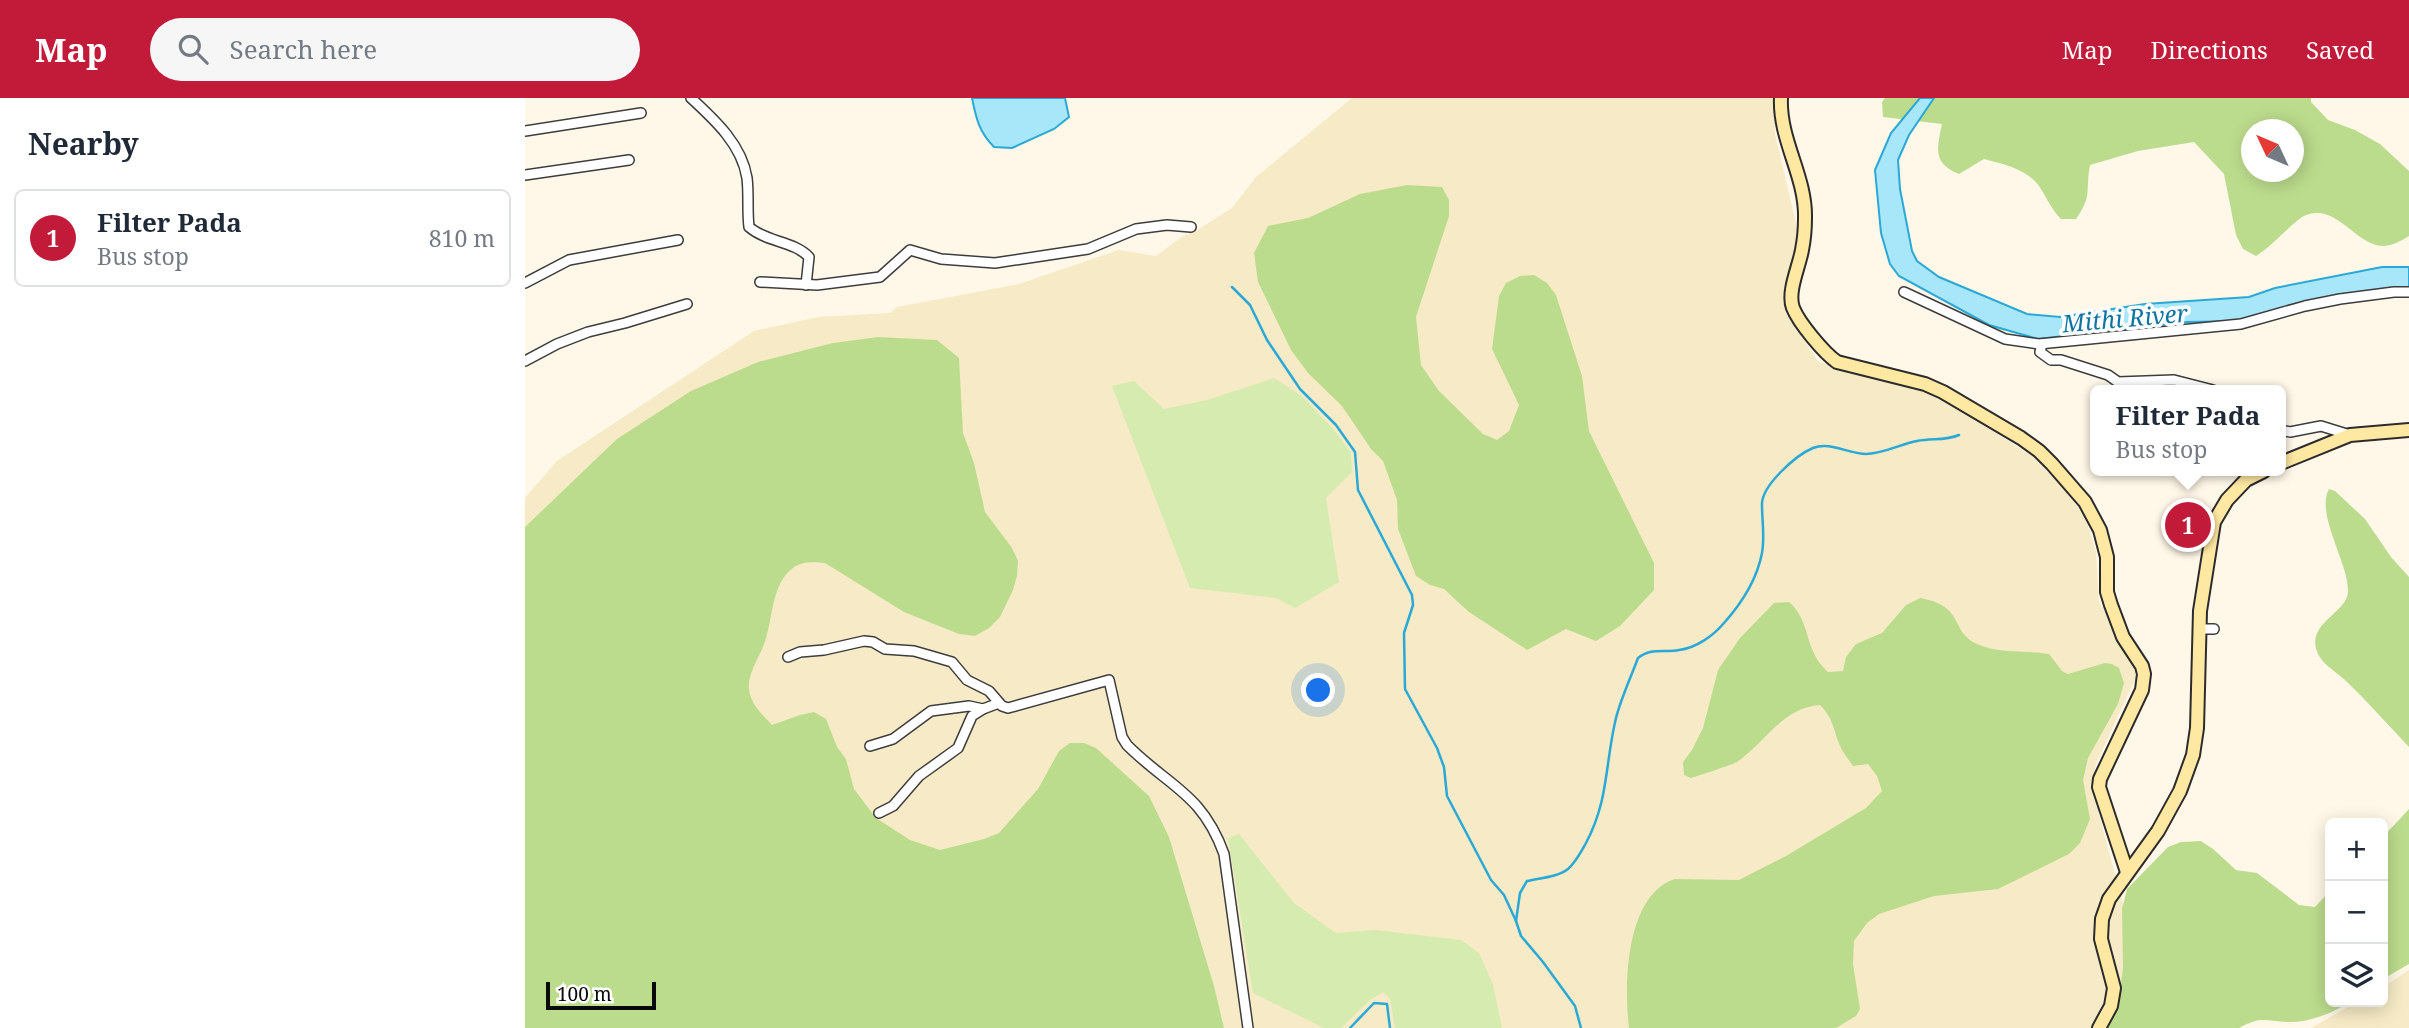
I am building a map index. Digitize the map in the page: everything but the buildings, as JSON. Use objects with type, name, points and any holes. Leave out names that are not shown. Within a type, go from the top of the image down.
[{"type":"street","points":[[691,98],[727,135],[739,153],[747,176],[749,227],[756,233],[803,251],[809,257],[806,285]]},
{"type":"street","points":[[1781,98],[1782,123],[1802,184],[1805,216],[1802,250],[1791,298],[1799,319],[1837,362],[1925,384],[1957,399],[2021,438],[2052,464],[2093,514],[2107,557],[2108,592],[2115,620],[2144,674],[2141,690],[2100,779],[2099,787],[2127,872]]},
{"type":"street","points":[[525,131],[641,113]]},
{"type":"street","points":[[525,175],[629,160]]},
{"type":"street","points":[[759,282],[817,285],[880,277],[910,250],[941,259],[995,263],[1088,249],[1136,229],[1167,225],[1191,227]]},
{"type":"street","points":[[525,283],[569,260],[678,240]]},
{"type":"street","points":[[1904,292],[2005,339],[2042,344],[2241,324],[2340,299],[2409,292]]},
{"type":"street","points":[[525,361],[588,332],[687,304]]},
{"type":"street","points":[[2042,344],[2040,352],[2051,360],[2061,360],[2108,375],[2118,382],[2174,380],[2194,385]]},
{"type":"street","points":[[2286,431],[2321,426],[2350,435]]},
{"type":"street","points":[[2286,461],[2350,435],[2409,430]]},
{"type":"street","points":[[2099,1028],[2111,1006],[2114,988],[2101,939],[2102,919],[2109,899],[2158,831],[2180,791],[2193,755],[2197,728],[2199,629],[2214,522],[2227,500],[2246,480],[2254,476]]},
{"type":"street","points":[[2199,629],[2214,629]]},
{"type":"street","points":[[788,657],[800,652],[864,641],[873,642],[885,649],[914,651],[952,662],[967,680],[989,691],[999,703],[1008,708],[1109,680],[1122,737],[1128,746],[1187,794],[1217,835],[1224,854],[1248,1028]]},
{"type":"street","points":[[879,813],[893,806],[919,776],[958,748],[972,716],[999,703]]},
{"type":"street","points":[[870,746],[893,739],[931,711],[969,706],[983,709]]},
{"type":"shaded area","points":[[1352,98],[1774,98],[1775,134],[1798,232],[1785,312],[1818,361],[1836,369],[1923,391],[1976,420],[2033,457],[2064,489],[2086,519],[2096,552],[2099,602],[2135,664],[2135,679],[2096,764],[2091,786],[2125,911],[2145,999],[2243,1028],[525,1028],[525,498],[557,461],[754,331],[818,317],[890,313],[897,307],[1019,284],[1119,250],[1156,256],[1183,236],[1232,208],[1256,177]]},
{"type":"shaded area","points":[[2409,970],[2409,1028],[2311,1028],[2348,1007],[2388,1007],[2388,984]]},
{"type":"green space","points":[[1885,98],[2311,98],[2311,102],[2328,120],[2355,130],[2380,144],[2409,171],[2409,236],[2391,245],[2374,244],[2337,220],[2317,213],[2301,218],[2256,256],[2243,249],[2236,235],[2224,174],[2194,142],[2138,151],[2090,165],[2087,198],[2081,211],[2076,219],[2061,219],[2034,180],[2014,168],[1984,159],[1959,174],[1950,170],[1940,160],[1938,147],[1942,124],[1883,117],[1882,102]]},
{"type":"green space","points":[[1407,185],[1442,187],[1449,200],[1449,216],[1416,317],[1421,365],[1439,391],[1483,434],[1497,440],[1509,431],[1519,405],[1492,349],[1499,296],[1506,283],[1520,276],[1534,275],[1547,283],[1556,295],[1582,376],[1589,431],[1654,563],[1654,590],[1620,626],[1596,641],[1566,629],[1527,650],[1469,612],[1444,589],[1430,585],[1416,576],[1398,529],[1397,500],[1383,461],[1371,449],[1342,406],[1308,373],[1291,350],[1258,282],[1254,253],[1268,226],[1308,218],[1360,194]]},
{"type":"green space","points":[[878,337],[937,340],[959,358],[963,433],[974,463],[985,512],[1012,548],[1018,561],[1013,590],[1000,617],[989,628],[975,636],[959,634],[904,612],[825,563],[800,564],[786,574],[777,591],[766,638],[750,677],[752,700],[772,725],[814,712],[826,719],[837,747],[846,759],[854,789],[876,818],[910,840],[940,850],[999,833],[1038,789],[1059,751],[1070,743],[1084,743],[1096,748],[1149,796],[1169,837],[1224,1028],[525,1028],[525,527],[617,439],[691,391],[758,362],[833,343]]},
{"type":"green space","points":[[1274,378],[1302,396],[1351,453],[1352,472],[1326,498],[1339,582],[1295,608],[1276,598],[1190,588],[1112,386],[1134,381],[1164,409],[1207,400]]},
{"type":"green space","points":[[2329,489],[2335,491],[2365,519],[2391,557],[2409,577],[2409,747],[2343,678],[2325,663],[2315,645],[2320,627],[2341,607],[2348,592],[2347,580],[2326,512]]},
{"type":"green space","points":[[1920,598],[1944,607],[1968,639],[1985,647],[2049,654],[2062,671],[2068,674],[2105,663],[2119,668],[2124,683],[2118,704],[2088,758],[2083,780],[2090,819],[2080,843],[2069,854],[1998,889],[1934,896],[1879,914],[1867,923],[1854,941],[1853,964],[1860,1009],[1856,1016],[1836,1028],[1629,1028],[1627,989],[1631,944],[1646,903],[1658,888],[1675,879],[1739,880],[1786,856],[1866,808],[1882,791],[1877,776],[1868,764],[1853,766],[1841,749],[1828,714],[1820,705],[1795,712],[1737,762],[1691,778],[1684,775],[1683,762],[1703,728],[1718,670],[1740,638],[1774,603],[1789,602],[1796,610],[1815,655],[1828,672],[1843,671],[1846,657],[1856,644],[1882,633],[1906,605]]},
{"type":"green space","points":[[2409,809],[2409,964],[2388,976],[2388,881],[2388,832]]},
{"type":"green space","points":[[1239,834],[1294,903],[1336,933],[1376,930],[1461,940],[1479,953],[1493,985],[1502,1028],[1395,1028],[1390,999],[1383,992],[1370,1000],[1341,1028],[1324,1028],[1253,993],[1228,838]]},
{"type":"green space","points":[[2201,841],[2236,870],[2257,873],[2299,905],[2315,907],[2325,896],[2325,1007],[2340,1007],[2312,1019],[2295,1022],[2258,1021],[2239,1028],[2103,1028],[2118,1006],[2123,968],[2122,909],[2127,889],[2168,847],[2181,842]]},
{"type":"water","points":[[972,98],[1065,98],[1069,117],[1054,129],[1012,148],[994,147],[979,124]]},
{"type":"water","name":"Mithi River","points":[[1920,98],[1934,98],[1909,135],[1898,160],[1900,189],[1912,251],[1917,261],[1939,277],[2027,314],[2060,317],[2145,304],[2249,297],[2275,288],[2382,267],[2409,267],[2409,290],[2392,288],[2299,305],[2241,321],[2187,322],[2038,339],[1989,325],[1899,276],[1890,264],[1881,233],[1875,170],[1891,133]]},
{"type":"waterway","points":[[1232,287],[1250,305],[1267,340],[1300,389],[1336,425],[1355,452],[1358,490],[1412,595],[1413,605],[1404,633],[1405,689],[1437,748],[1444,767],[1447,796],[1516,921]]},
{"type":"waterway","points":[[1581,1028],[1575,1006],[1521,936],[1516,921],[1520,893],[1527,881],[1554,876],[1568,869],[1586,843],[1603,796],[1618,710],[1638,658],[1648,653],[1685,649],[1698,644],[1715,632],[1730,616],[1747,591],[1760,563],[1763,497],[1773,480],[1798,457],[1819,446],[1872,454],[1917,441],[1959,435]]},
{"type":"waterway","points":[[1350,1028],[1374,1003],[1387,1004],[1390,1028]]},
{"type":"place","name":"Filter Pada","points":[[2188,525]]}]
